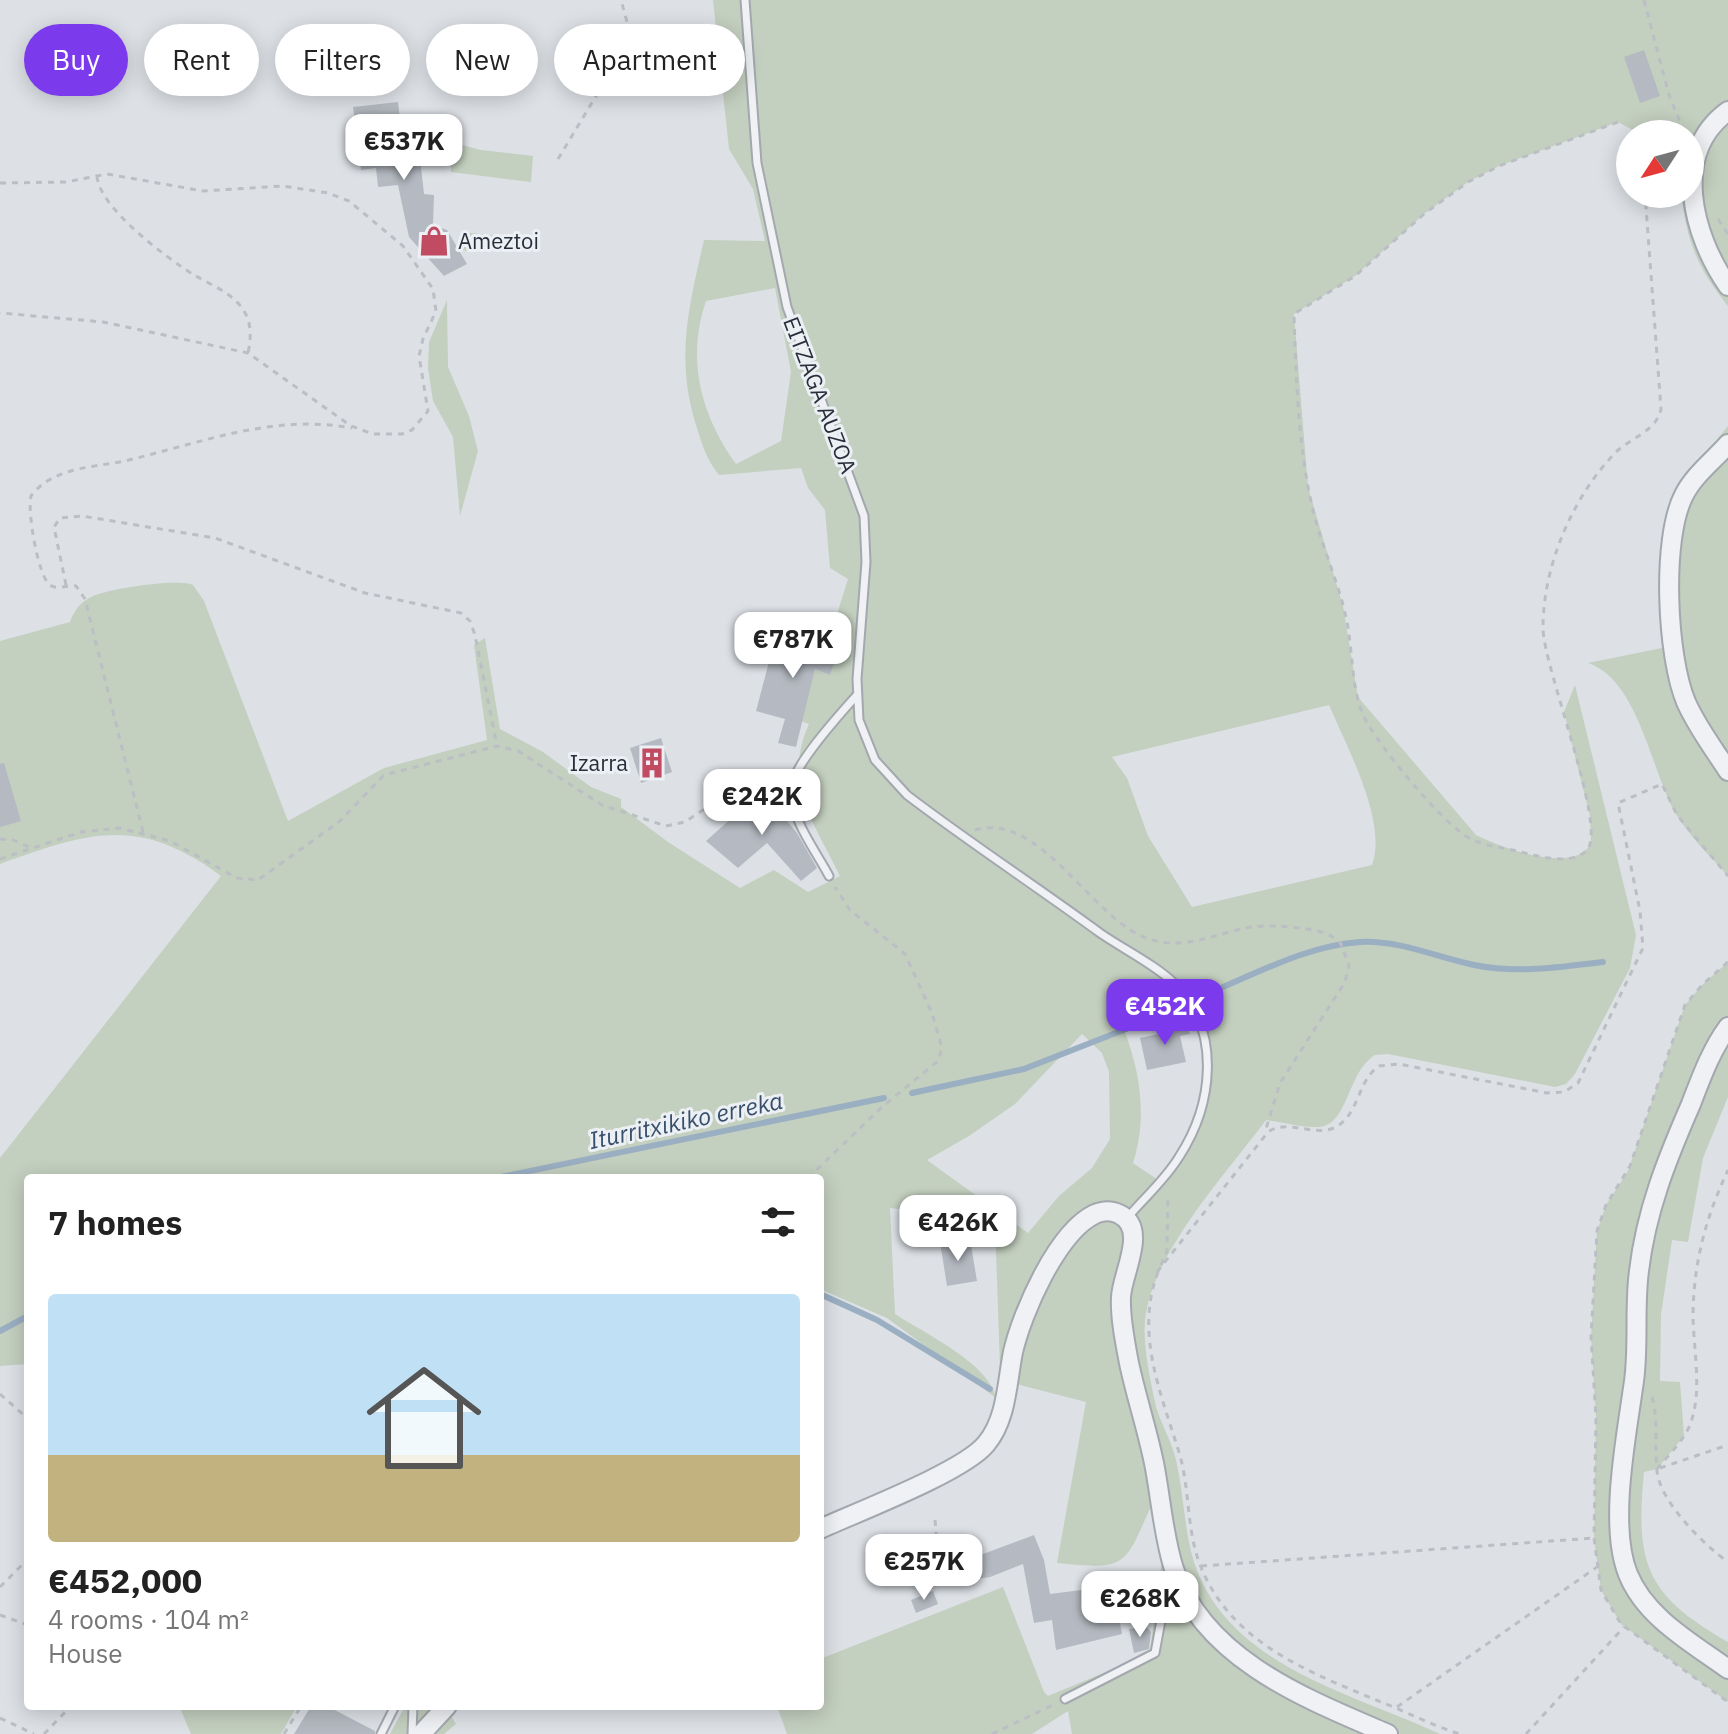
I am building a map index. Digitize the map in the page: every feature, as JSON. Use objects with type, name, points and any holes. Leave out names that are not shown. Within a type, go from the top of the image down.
[{"type":"street","points":[[1728,111],[1704,136],[1692,170],[1700,227],[1709,253],[1728,286]]},
{"type":"street","points":[[1728,444],[1694,479],[1680,503],[1673,539],[1670,586],[1673,643],[1680,686],[1695,719],[1728,771]]},
{"type":"street","points":[[1728,1027],[1709,1061],[1656,1190],[1638,1276],[1635,1367],[1621,1494],[1621,1539],[1626,1568],[1649,1607],[1728,1669]]},
{"type":"street","points":[[824,1527],[954,1467],[983,1448],[1000,1417],[1023,1323],[1054,1260],[1067,1241],[1092,1216],[1109,1211],[1126,1219],[1133,1234],[1121,1293],[1123,1328],[1154,1462],[1173,1566],[1199,1612],[1245,1662],[1295,1693],[1388,1734]]},
{"type":"street","points":[[421,1734],[443,1710]]},
{"type":"lane","name":"EITZAGA AUZOA","points":[[745,0],[757,163],[787,307],[864,516],[866,562],[856,696],[863,734],[884,773],[916,801],[1133,956],[1168,977],[1195,1008],[1207,1046],[1204,1097],[1191,1137],[1166,1175],[1126,1219]]},
{"type":"lane","points":[[829,876],[799,819],[792,787],[796,775],[824,733],[856,696]]},
{"type":"lane","points":[[1065,1699],[1155,1653],[1164,1589],[1173,1566]]},
{"type":"lane","points":[[381,1734],[393,1710]]},
{"type":"lane","points":[[412,1734],[413,1710]]},
{"type":"path","points":[[558,159],[625,48],[627,22],[621,0]]},
{"type":"path","points":[[1644,0],[1669,95],[1679,120]]},
{"type":"path","points":[[1616,123],[1499,166],[1468,182],[1424,214],[1355,276],[1294,314],[1308,487],[1343,606],[1356,688],[1365,718],[1389,754],[1462,833],[1488,845],[1562,859],[1581,854],[1591,843],[1592,830],[1575,753],[1543,640],[1543,609],[1565,530],[1586,488],[1619,449],[1657,423],[1661,409],[1646,208]]},
{"type":"path","points":[[97,176],[102,194],[137,230],[187,270],[225,292],[242,307],[250,327],[248,353]]},
{"type":"path","points":[[0,183],[66,182],[97,176],[127,177],[203,191],[263,185],[328,193],[358,206],[395,238],[423,272],[437,304],[419,356],[428,411],[419,424],[402,434],[373,434],[356,428],[320,424],[245,430],[134,459],[76,469],[53,478],[31,496],[30,514],[46,581],[55,587],[76,586],[85,599],[143,832]]},
{"type":"path","points":[[0,313],[103,322],[248,353],[356,428]]},
{"type":"path","points":[[66,585],[54,527],[60,518],[82,516],[215,538],[365,593],[461,613],[470,621],[475,635],[497,746]]},
{"type":"path","points":[[0,859],[29,847],[106,828],[143,832],[183,847],[237,878],[258,880],[340,821],[384,775],[497,746],[524,754],[602,805],[666,826],[685,822],[752,777],[776,773],[796,775]]},
{"type":"path","points":[[1157,1272],[1264,1136],[1278,1127],[1322,1131],[1336,1127],[1352,1112],[1370,1074],[1383,1064],[1399,1064],[1547,1093],[1564,1092],[1578,1083],[1643,948],[1640,911],[1618,803],[1662,784],[1677,815],[1728,876]]},
{"type":"path","points":[[965,835],[994,827],[1030,842],[1110,914],[1147,939],[1167,943],[1187,942],[1253,927],[1275,926],[1320,931],[1340,942],[1349,965],[1345,982],[1280,1083],[1264,1136]]},
{"type":"path","points":[[0,839],[13,840],[29,847]]},
{"type":"path","points":[[812,1174],[942,1055],[942,1042],[932,1013],[905,954],[850,910],[829,876]]},
{"type":"path","points":[[1657,1469],[1684,1436],[1692,1419],[1696,1384],[1694,1303],[1698,1251],[1728,1170]]},
{"type":"path","points":[[1166,1175],[1167,1251],[1157,1272],[1148,1316],[1151,1357],[1181,1462],[1201,1566],[1225,1607],[1270,1650],[1308,1672],[1460,1734]]},
{"type":"path","points":[[1635,1367],[1644,1380],[1655,1409],[1657,1469],[1667,1494],[1688,1525],[1728,1562]]},
{"type":"path","points":[[0,1394],[24,1415]]},
{"type":"path","points":[[1657,1469],[1728,1445]]},
{"type":"path","points":[[935,1520],[937,1543]]},
{"type":"path","points":[[1201,1566],[1594,1538]]},
{"type":"path","points":[[0,1587],[24,1563]]},
{"type":"path","points":[[1397,1708],[1597,1567]]},
{"type":"path","points":[[974,1579],[992,1574]]},
{"type":"path","points":[[904,1583],[936,1579]]},
{"type":"path","points":[[0,1615],[24,1624]]},
{"type":"path","points":[[1526,1734],[1624,1627]]},
{"type":"path","points":[[992,1734],[1065,1699]]},
{"type":"path","points":[[44,1734],[67,1710]]},
{"type":"path","points":[[284,1734],[299,1710]]},
{"type":"path","points":[[0,1718],[34,1734]]},
{"type":"green space","points":[[713,0],[1728,0],[1728,306],[1708,279],[1695,253],[1684,208],[1704,208],[1704,120],[1616,120],[1616,123],[1499,166],[1468,182],[1424,214],[1355,276],[1294,314],[1308,487],[1343,606],[1358,697],[1476,835],[1519,852],[1554,858],[1582,853],[1591,843],[1590,816],[1564,712],[1575,685],[1636,935],[1630,968],[1575,1074],[1566,1084],[1555,1087],[1388,1054],[1375,1055],[1365,1063],[1342,1109],[1328,1124],[1305,1127],[1266,1120],[1193,1215],[1161,1268],[1151,1294],[1145,1330],[1152,1388],[1158,1414],[1176,1460],[1194,1562],[1211,1598],[1234,1627],[1297,1672],[1440,1734],[1072,1734],[1068,1711],[1032,1734],[787,1734],[778,1710],[824,1710],[824,1657],[1003,1587],[1048,1696],[1142,1657],[1150,1650],[1163,1552],[1151,1506],[1135,1542],[1120,1560],[1097,1566],[1057,1563],[1086,1402],[1020,1385],[1000,1368],[995,1220],[890,1208],[895,1314],[969,1361],[991,1385],[996,1398],[887,1318],[824,1291],[824,1174],[24,1174],[24,1364],[0,1366],[0,1158],[221,876],[164,844],[113,835],[60,844],[0,864],[0,641],[70,622],[80,605],[97,595],[157,584],[193,585],[204,601],[288,821],[384,768],[487,740],[474,645],[485,638],[500,729],[543,752],[591,787],[621,799],[621,807],[668,842],[740,888],[774,870],[808,892],[840,876],[805,802],[799,765],[809,724],[801,721],[815,669],[830,675],[838,647],[828,643],[848,579],[830,568],[825,510],[808,488],[801,468],[719,475],[705,451],[696,425],[686,377],[686,332],[704,240],[765,241],[753,189],[729,149],[723,96],[745,96],[745,24],[716,24]],"holes":[[[775,288],[791,372],[781,441],[736,464],[714,426],[700,386],[697,344],[706,301]],[[1329,705],[1354,762],[1374,827],[1372,865],[1192,907],[1148,836],[1127,778],[1112,757]],[[1188,998],[1207,1046],[1204,1097],[1182,1154],[1161,1182],[1133,1163],[1141,1114],[1135,1065],[1125,1032]],[[1082,1034],[1102,1053],[1109,1072],[1110,1139],[1092,1168],[1059,1196],[1028,1233],[927,1160],[1015,1104]]]},
{"type":"green space","points":[[450,142],[481,150],[533,156],[531,182],[451,172]]},
{"type":"green space","points":[[462,232],[525,239],[525,246],[459,251]]},
{"type":"green space","points":[[447,300],[448,367],[469,416],[478,451],[460,516],[453,437],[433,401],[428,368],[429,342]]},
{"type":"green space","points":[[1728,426],[1728,876],[1676,814],[1642,729],[1620,688],[1605,673],[1588,663],[1662,648],[1660,564],[1671,500],[1684,475]]},
{"type":"green space","points":[[1728,962],[1728,1097],[1703,1158],[1688,1242],[1672,1240],[1661,1315],[1660,1381],[1680,1382],[1684,1436],[1657,1469],[1644,1472],[1642,1531],[1645,1554],[1663,1592],[1679,1609],[1728,1642],[1728,1702],[1621,1624],[1601,1590],[1594,1538],[1596,1417],[1591,1337],[1597,1231],[1606,1205],[1628,1171],[1685,1005]]},
{"type":"green space","points":[[181,1710],[295,1710],[281,1734],[191,1734]]},
{"type":"green space","points":[[403,1710],[447,1710],[456,1724],[444,1734],[390,1734]]},
{"type":"building","points":[[1644,50],[1660,96],[1640,103],[1624,57]]},
{"type":"building","points":[[398,102],[405,160],[420,158],[424,194],[434,195],[433,225],[447,230],[467,264],[444,276],[409,237],[398,185],[378,187],[376,168],[361,170],[353,107]]},
{"type":"building","points":[[778,628],[839,647],[830,675],[815,669],[796,747],[778,743],[785,719],[756,711]]},
{"type":"building","name":"Izarra","points":[[661,738],[672,772],[641,783],[630,748]]},
{"type":"building","points":[[4,763],[21,821],[0,827],[0,764]]},
{"type":"building","points":[[762,791],[797,833],[817,868],[801,881],[767,843],[738,868],[706,841]]},
{"type":"building","points":[[1184,1019],[1190,1034],[1180,1036],[1186,1062],[1147,1070],[1140,1038],[1172,1031],[1168,1023]]},
{"type":"building","points":[[956,1239],[957,1247],[971,1245],[977,1281],[947,1286],[940,1242]]},
{"type":"building","points":[[1034,1535],[1044,1560],[1050,1594],[1113,1586],[1122,1634],[1056,1650],[1052,1620],[1034,1623],[1023,1564],[990,1577],[936,1584],[931,1543],[973,1538],[975,1557]]},
{"type":"building","points":[[933,1591],[938,1604],[916,1613],[911,1600]]},
{"type":"building","points":[[1146,1626],[1151,1632],[1149,1649],[1134,1653],[1129,1629]]},
{"type":"building","points":[[309,1710],[335,1710],[375,1731],[375,1734],[294,1734]]},
{"type":"waterway","name":"Iturritxikiko erreka","points":[[1214,991],[1304,954],[1360,942],[1389,944],[1490,968],[1539,969],[1603,962]]},
{"type":"waterway","name":"Iturritxikiko erreka","points":[[912,1093],[1024,1069],[1126,1029]]},
{"type":"waterway","name":"Iturritxikiko erreka","points":[[515,1174],[884,1098]]},
{"type":"waterway","points":[[824,1296],[877,1320],[990,1389]]},
{"type":"waterway","name":"Iturritxikiko erreka","points":[[0,1331],[24,1318]]},
{"type":"place","name":"Ameztoi","points":[[434,241]]},
{"type":"place","name":"Izarra","points":[[652,763]]}]
